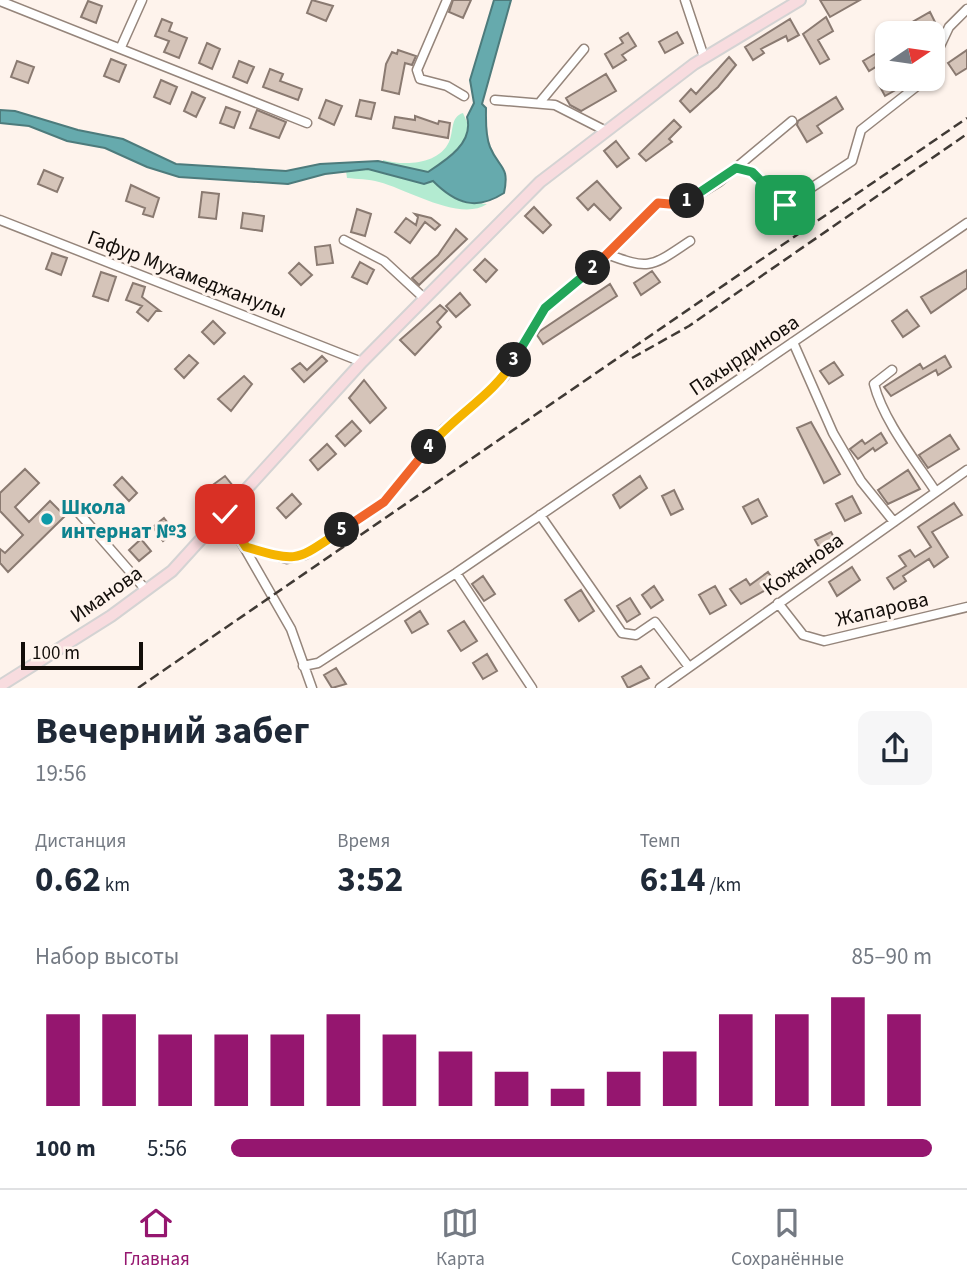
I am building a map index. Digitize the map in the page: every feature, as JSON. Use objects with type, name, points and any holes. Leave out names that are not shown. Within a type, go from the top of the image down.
[{"type":"main road","name":"Иманова","points":[[0,686],[111,616],[172,572],[362,362],[540,182],[704,57],[800,0]]},
{"type":"street","points":[[121,47],[142,0]]},
{"type":"street","points":[[447,0],[416,70],[420,79],[447,86],[464,96]]},
{"type":"street","points":[[685,0],[704,57]]},
{"type":"street","points":[[0,1],[121,47],[307,124]]},
{"type":"street","points":[[945,36],[949,27],[967,9]]},
{"type":"street","points":[[541,101],[584,49]]},
{"type":"street","points":[[736,168],[752,172],[785,205],[852,161],[861,130],[911,91]]},
{"type":"street","points":[[495,100],[506,103],[541,101],[555,104],[606,131]]},
{"type":"street","points":[[246,547],[287,559],[305,555],[384,502],[444,429],[505,376],[545,308],[607,254],[658,203],[681,205],[736,168],[792,121]]},
{"type":"street","name":"Гафур Мухамеджанулы","points":[[0,220],[362,362]]},
{"type":"street","name":"Пахырдинова","points":[[303,666],[318,663],[456,573],[967,223]]},
{"type":"street","points":[[344,240],[384,261],[424,298]]},
{"type":"street","points":[[607,254],[638,266],[649,265],[690,241]]},
{"type":"street","points":[[793,342],[832,433],[861,481],[894,522]]},
{"type":"street","points":[[892,370],[874,384],[876,393],[887,417],[936,492]]},
{"type":"street","name":"Кожанова","points":[[660,688],[967,470]]},
{"type":"street","points":[[71,504],[146,590]]},
{"type":"street","points":[[225,514],[291,629],[312,688]]},
{"type":"street","points":[[540,515],[622,633],[636,635],[654,622],[689,667]]},
{"type":"street","points":[[456,573],[532,688]]},
{"type":"street","name":"Жапарова","points":[[778,603],[803,635],[824,641],[967,607]]},
{"type":"green space","points":[[463,113],[470,129],[467,139],[428,173],[383,164],[383,160],[420,162],[437,155],[449,142],[456,118]]},
{"type":"green space","points":[[368,169],[424,183],[433,181],[462,202],[487,204],[476,209],[449,207],[379,182],[347,178],[346,171]]},
{"type":"water","points":[[494,0],[511,0],[482,104],[486,108],[488,142],[506,177],[504,193],[484,202],[458,200],[433,181],[424,184],[368,169],[325,174],[288,184],[179,177],[147,167],[105,148],[67,141],[29,126],[0,123],[0,110],[15,111],[78,130],[123,139],[176,164],[286,171],[320,164],[378,161],[428,172],[458,149],[467,134],[467,117],[474,103],[470,80]]},
{"type":"building","points":[[312,0],[333,6],[326,21],[307,13]]},
{"type":"building","points":[[453,0],[471,0],[463,18],[449,12]]},
{"type":"building","points":[[820,0],[860,0],[830,17]]},
{"type":"building","points":[[88,1],[102,6],[96,23],[81,17]]},
{"type":"building","points":[[930,12],[934,21],[914,21]]},
{"type":"building","points":[[826,17],[833,31],[818,40],[829,59],[820,64],[803,34]]},
{"type":"building","points":[[162,19],[172,23],[169,31],[187,38],[179,58],[164,52],[169,41],[155,36]]},
{"type":"building","points":[[790,19],[799,35],[788,41],[786,36],[761,49],[764,53],[753,60],[745,47]]},
{"type":"building","points":[[677,32],[683,43],[665,53],[659,42]]},
{"type":"building","points":[[628,33],[636,46],[622,55],[626,60],[613,68],[605,54],[623,43],[620,38]]},
{"type":"building","points":[[207,43],[220,49],[212,69],[199,63]]},
{"type":"building","points":[[398,50],[416,56],[412,65],[405,63],[399,94],[382,90],[386,64],[392,52],[397,54]]},
{"type":"building","points":[[967,50],[967,68],[956,75],[948,63]]},
{"type":"building","points":[[875,54],[875,67],[869,71],[863,61]]},
{"type":"building","points":[[729,57],[736,65],[718,87],[690,112],[680,101],[691,89],[696,94]]},
{"type":"building","points":[[111,59],[126,65],[119,82],[104,76]]},
{"type":"building","points":[[17,61],[34,67],[28,83],[11,77]]},
{"type":"building","points":[[239,61],[254,67],[247,83],[233,77]]},
{"type":"building","points":[[270,69],[283,74],[280,81],[302,89],[298,100],[263,87]]},
{"type":"building","points":[[606,74],[616,91],[581,111],[570,105],[566,98]]},
{"type":"building","points":[[161,80],[177,87],[170,104],[154,97]]},
{"type":"building","points":[[192,92],[205,98],[196,117],[184,111]]},
{"type":"building","points":[[836,97],[843,109],[817,126],[822,133],[807,142],[797,125],[798,121]]},
{"type":"building","points":[[326,100],[342,106],[334,125],[319,118]]},
{"type":"building","points":[[360,100],[375,103],[371,119],[356,116]]},
{"type":"building","points":[[226,107],[240,112],[234,128],[220,123]]},
{"type":"building","points":[[257,110],[286,122],[279,138],[250,128]]},
{"type":"building","points":[[415,116],[438,124],[439,121],[450,123],[448,138],[393,128],[395,117],[415,120]]},
{"type":"building","points":[[674,120],[681,127],[669,139],[672,142],[646,161],[639,154]]},
{"type":"building","points":[[616,141],[629,158],[617,167],[604,151]]},
{"type":"building","points":[[44,170],[63,178],[57,192],[38,184]]},
{"type":"building","points":[[597,181],[621,208],[610,220],[594,204],[588,210],[577,198]]},
{"type":"building","points":[[131,185],[159,198],[153,217],[143,214],[145,208],[126,201]]},
{"type":"building","points":[[202,192],[219,194],[216,219],[199,217]]},
{"type":"building","points":[[534,207],[551,225],[543,233],[525,216]]},
{"type":"building","points":[[357,209],[371,214],[365,236],[351,232]]},
{"type":"building","points":[[243,213],[264,216],[262,231],[241,228]]},
{"type":"building","points":[[415,214],[431,218],[440,225],[435,230],[425,222],[410,243],[395,232],[406,218],[416,225],[418,217]]},
{"type":"building","points":[[456,229],[467,239],[419,285],[412,278],[438,255]]},
{"type":"building","points":[[330,245],[333,263],[317,265],[315,247]]},
{"type":"building","points":[[52,253],[67,258],[61,275],[46,269]]},
{"type":"building","points":[[485,259],[497,270],[486,282],[474,270]]},
{"type":"building","points":[[360,262],[374,270],[367,284],[352,277]]},
{"type":"building","points":[[299,263],[312,275],[301,285],[289,273]]},
{"type":"building","points":[[967,270],[967,288],[931,313],[921,297]]},
{"type":"building","points":[[652,271],[660,282],[641,295],[634,283]]},
{"type":"building","points":[[101,272],[116,277],[108,301],[93,296]]},
{"type":"building","points":[[133,283],[145,287],[142,297],[160,311],[156,311],[148,321],[137,312],[142,306],[126,300]]},
{"type":"building","points":[[610,284],[617,296],[543,344],[537,335],[540,331]]},
{"type":"building","points":[[460,293],[470,305],[456,317],[446,306]]},
{"type":"building","points":[[440,305],[447,311],[437,322],[441,327],[415,355],[400,340]]},
{"type":"building","points":[[907,310],[919,326],[903,337],[892,321]]},
{"type":"building","points":[[213,321],[225,333],[214,344],[202,332]]},
{"type":"building","points":[[189,355],[198,363],[184,378],[175,369]]},
{"type":"building","points":[[322,356],[327,361],[304,382],[292,369],[300,363],[307,370]]},
{"type":"building","points":[[945,356],[951,367],[938,375],[936,370],[891,396],[884,387],[920,364],[923,369]]},
{"type":"building","points":[[834,362],[843,375],[829,384],[820,371]]},
{"type":"building","points":[[244,376],[252,384],[231,411],[218,399]]},
{"type":"building","points":[[364,380],[386,408],[370,423],[349,398]]},
{"type":"building","points":[[352,421],[361,431],[345,446],[336,436]]},
{"type":"building","points":[[811,422],[840,474],[824,483],[797,428]]},
{"type":"building","points":[[881,433],[887,443],[875,451],[873,448],[858,459],[850,449],[862,440],[865,444]]},
{"type":"building","points":[[950,435],[959,449],[928,468],[919,455]]},
{"type":"building","points":[[327,444],[336,454],[318,470],[310,460]]},
{"type":"building","name":"Школа интернат №3","points":[[25,469],[39,483],[15,507],[29,522],[50,501],[65,516],[8,572],[0,563],[0,549],[5,553],[23,535],[0,511],[0,493]]},
{"type":"building","points":[[908,470],[920,489],[888,504],[878,490]]},
{"type":"building","points":[[225,476],[233,486],[206,505],[199,495]]},
{"type":"building","points":[[640,476],[647,488],[620,508],[613,495]]},
{"type":"building","points":[[122,477],[137,493],[129,501],[114,485]]},
{"type":"building","points":[[674,490],[683,509],[671,515],[662,496]]},
{"type":"building","points":[[292,494],[301,504],[286,518],[277,508]]},
{"type":"building","points":[[852,496],[861,513],[845,521],[836,504]]},
{"type":"building","points":[[758,499],[767,516],[752,524],[743,507]]},
{"type":"building","points":[[954,503],[962,515],[932,532],[948,557],[934,567],[929,559],[903,576],[906,581],[894,589],[887,578],[906,566],[899,556],[910,550],[915,557],[931,547],[918,527]]},
{"type":"building","points":[[164,518],[175,532],[163,541],[153,527]]},
{"type":"building","points":[[831,532],[838,545],[823,554],[815,540]]},
{"type":"building","points":[[141,539],[151,551],[139,561],[129,550]]},
{"type":"building","points":[[852,567],[860,580],[837,596],[829,582]]},
{"type":"building","points":[[768,572],[776,584],[741,604],[730,589],[746,579],[750,585]]},
{"type":"building","points":[[483,576],[495,594],[484,601],[472,584]]},
{"type":"building","points":[[654,586],[663,600],[651,608],[642,595]]},
{"type":"building","points":[[715,586],[726,605],[710,614],[699,595]]},
{"type":"building","points":[[581,590],[594,611],[579,621],[565,600]]},
{"type":"building","points":[[630,598],[640,614],[627,622],[617,606]]},
{"type":"building","points":[[420,611],[428,624],[412,633],[405,621]]},
{"type":"building","points":[[464,621],[477,641],[461,651],[448,631]]},
{"type":"building","points":[[487,654],[497,671],[483,679],[473,663]]},
{"type":"building","points":[[641,666],[649,678],[628,688],[622,677]]},
{"type":"building","points":[[336,668],[346,684],[332,688],[324,675]]},
{"type":"railway","points":[[138,688],[967,118]]},
{"type":"railway","points":[[632,358],[689,326],[967,134]]},
{"type":"place","name":"Школа интернат №3","points":[[47,519]]},
{"type":"route","points":[[225,514],[246,547],[287,559],[305,555],[384,502],[444,429],[505,376],[545,308],[587,274],[658,203],[681,205],[719,182],[736,168],[752,172],[785,205]]}]
